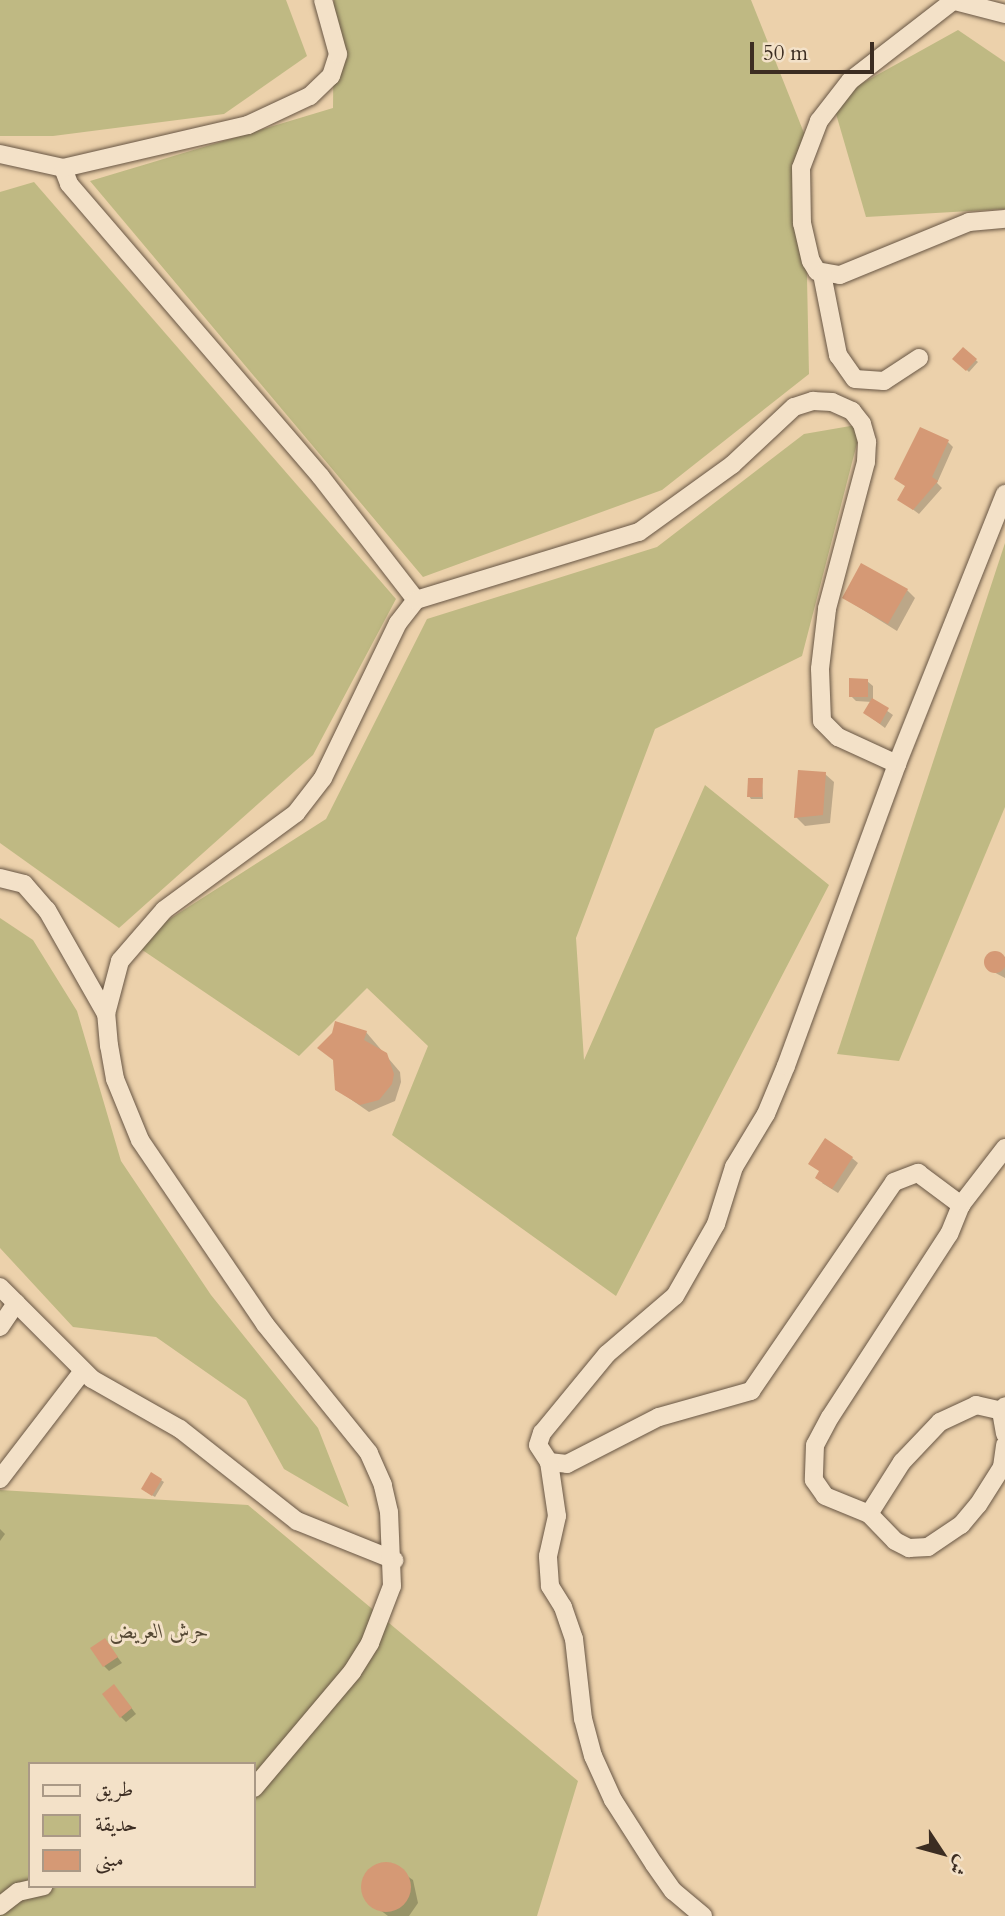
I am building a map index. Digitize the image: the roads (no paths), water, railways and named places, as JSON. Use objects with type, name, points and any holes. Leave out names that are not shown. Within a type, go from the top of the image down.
[{"type":"street","points":[[0,154],[62,168],[248,125],[310,96],[331,76],[338,54],[323,0]]},
{"type":"street","points":[[919,358],[884,381],[855,379],[838,355],[822,274],[811,261],[802,223],[801,168],[808,143],[832,100],[850,81],[952,1],[1005,14]]},
{"type":"street","points":[[62,168],[69,184],[321,477],[416,600]]},
{"type":"street","points":[[822,274],[852,271],[977,219],[1005,219]]},
{"type":"street","points":[[106,1014],[120,961],[145,927],[261,843],[296,813],[323,778],[398,623],[416,600],[639,532],[732,466],[794,407],[832,402],[852,411],[862,424],[867,442],[866,462],[827,608],[820,669],[822,721],[838,737],[897,764]]},
{"type":"street","points":[[703,1916],[673,1891],[654,1864],[613,1800],[593,1756],[583,1719],[573,1639],[564,1607],[550,1586],[548,1556],[557,1516],[549,1462],[539,1451],[542,1433],[607,1354],[675,1296],[700,1257],[716,1224],[734,1167],[766,1114],[786,1066],[897,764],[1005,494]]},
{"type":"street","points":[[0,878],[24,884],[47,910],[106,1014],[115,1079],[140,1140],[265,1324],[369,1453],[383,1485],[394,1560],[392,1586],[383,1614],[352,1672],[256,1786]]},
{"type":"street","points":[[1005,1148],[961,1205],[949,1234],[815,1445],[814,1480],[825,1496],[869,1514],[895,1541],[909,1548],[928,1547],[961,1525],[978,1505],[1002,1467],[1005,1445]]},
{"type":"street","points":[[549,1462],[567,1464],[659,1417],[751,1391],[894,1182],[918,1172],[961,1205]]},
{"type":"street","points":[[0,1287],[83,1371],[210,1450],[297,1521],[394,1560]]},
{"type":"street","points":[[0,1327],[16,1303]]},
{"type":"street","points":[[0,1479],[83,1371]]},
{"type":"street","points":[[869,1514],[902,1462],[940,1422],[976,1405],[1003,1408],[1005,1434]]},
{"type":"street","points":[[0,1906],[18,1892],[35,1888]]},
{"type":"park label","name":"حرش العريض","points":[[159,1632]]}]
